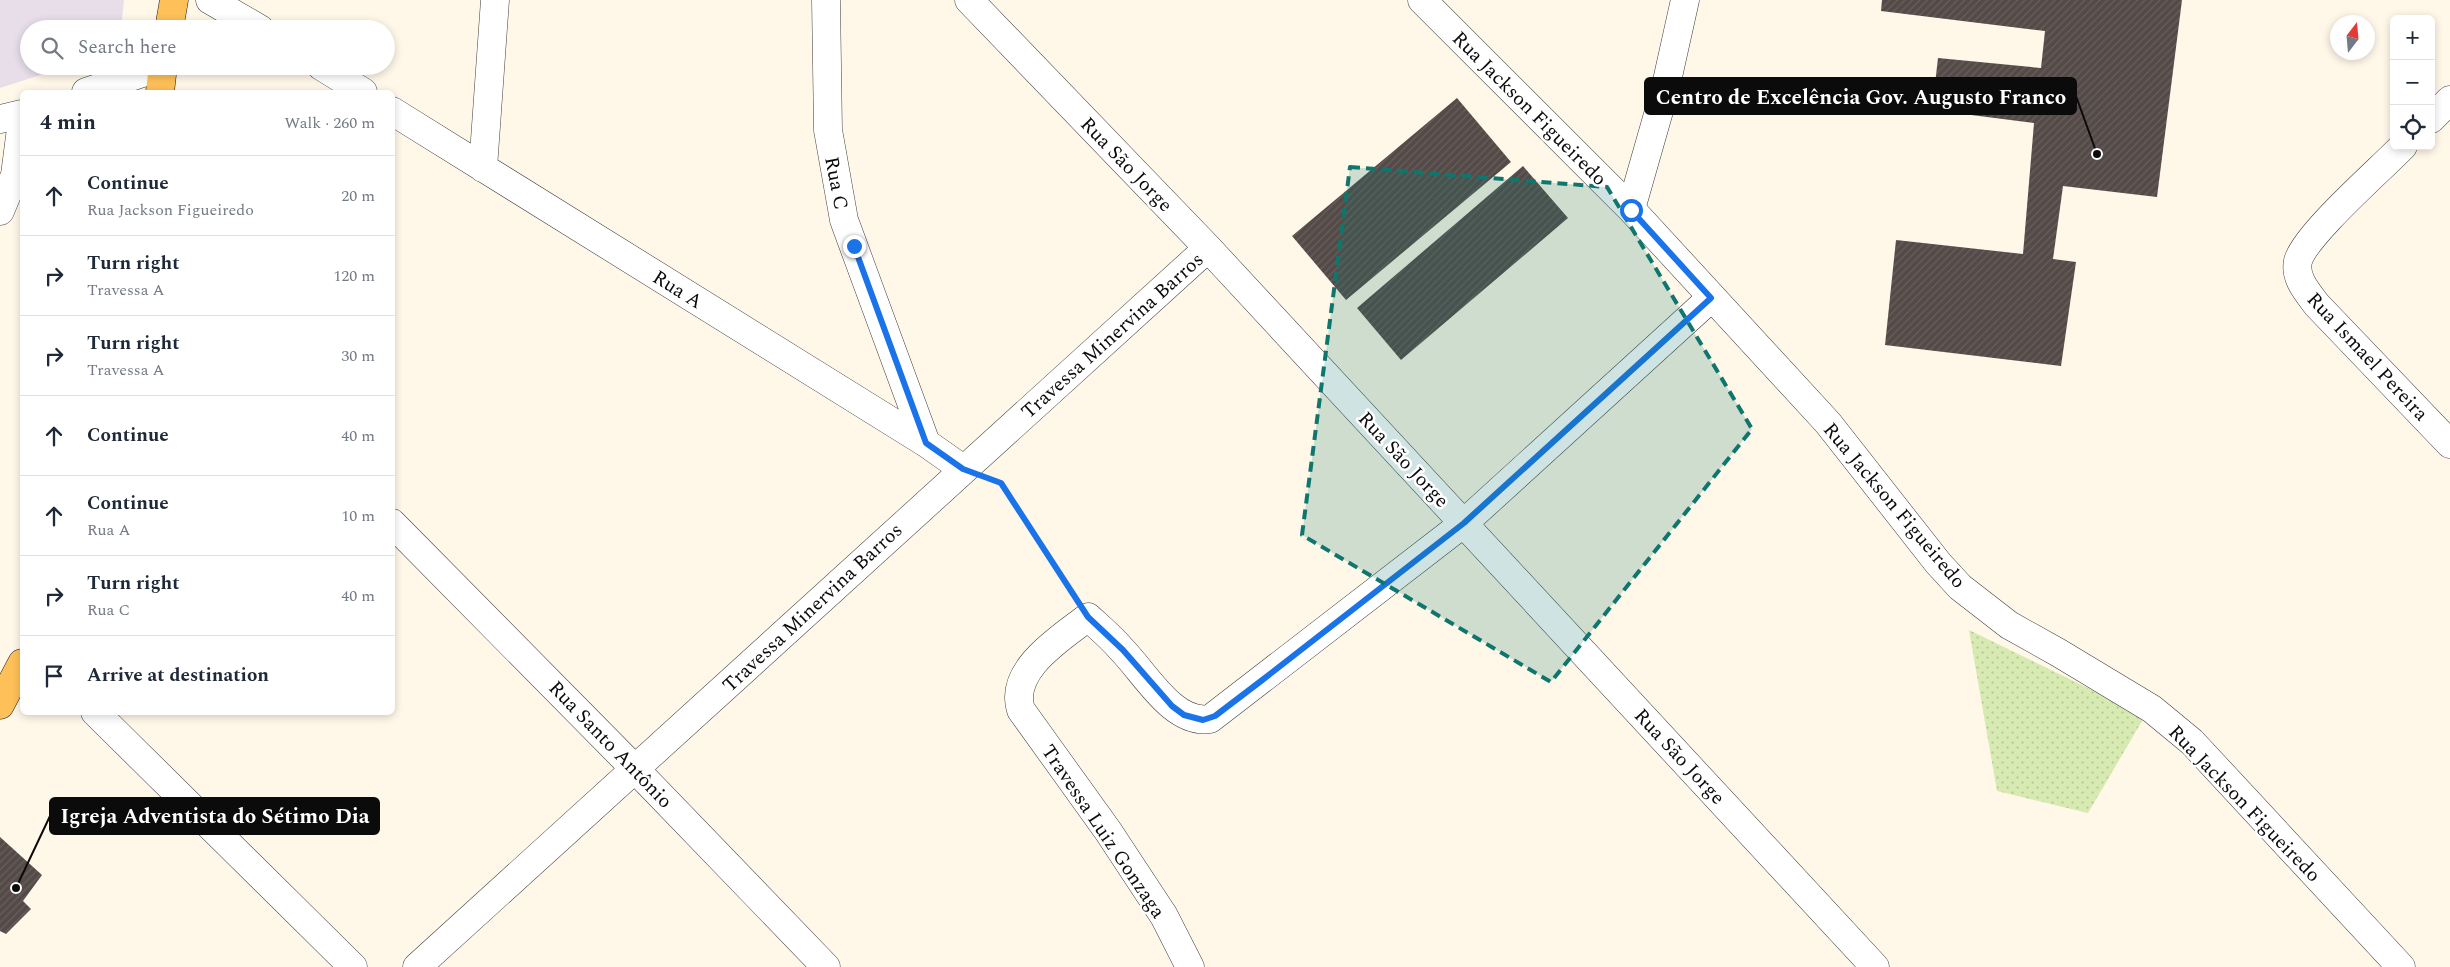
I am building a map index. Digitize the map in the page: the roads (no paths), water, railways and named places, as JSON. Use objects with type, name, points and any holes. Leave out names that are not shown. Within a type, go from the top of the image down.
[{"type":"main road","points":[[171,20],[174,0]]},
{"type":"main road","points":[[160,90],[162,75]]},
{"type":"main road","points":[[0,705],[20,667]]},
{"type":"street","points":[[210,0],[244,20]]},
{"type":"street","points":[[483,168],[495,0]]},
{"type":"street","name":"Rua C","points":[[826,0],[828,130],[837,190],[854,246],[926,443]]},
{"type":"street","name":"Rua São Jorge","points":[[969,0],[1208,248],[1875,967]]},
{"type":"street","name":"Rua Jackson Figueiredo","points":[[1422,0],[1631,210],[1828,423],[1938,563],[1960,587],[2009,625],[2052,648],[2152,709],[2192,742],[2401,967]]},
{"type":"street","points":[[1631,210],[1664,90],[1685,0]]},
{"type":"street","points":[[92,90],[136,75]]},
{"type":"street","points":[[335,75],[359,90]]},
{"type":"street","points":[[2435,115],[2450,100]]},
{"type":"street","name":"Rua A","points":[[395,113],[926,443],[963,469]]},
{"type":"street","points":[[0,119],[20,114]]},
{"type":"street","points":[[0,211],[15,175],[20,136]]},
{"type":"street","name":"Rua Ismael Pereira","points":[[2399,150],[2317,231],[2298,262],[2301,282],[2317,306],[2450,444]]},
{"type":"street","name":"Travessa Minervina Barros","points":[[417,967],[1208,248]]},
{"type":"street","points":[[1464,523],[1711,298]]},
{"type":"street","name":"Travessa Luiz Gonzaga","points":[[1190,967],[1164,916],[1108,831],[1021,710],[1018,696],[1022,679],[1034,662],[1088,617],[1123,650],[1172,706],[1184,715],[1197,720],[1210,719],[1464,523]]},
{"type":"street","name":"Rua Santo Antônio","points":[[395,527],[635,769],[826,967]]},
{"type":"street","points":[[98,715],[353,967]]},
{"type":"place","name":"Centro de Excelência Gov. Augusto Franco","points":[[2097,154]]},
{"type":"place","name":"Igreja Adventista do Sétimo Dia","points":[[16,888]]}]
